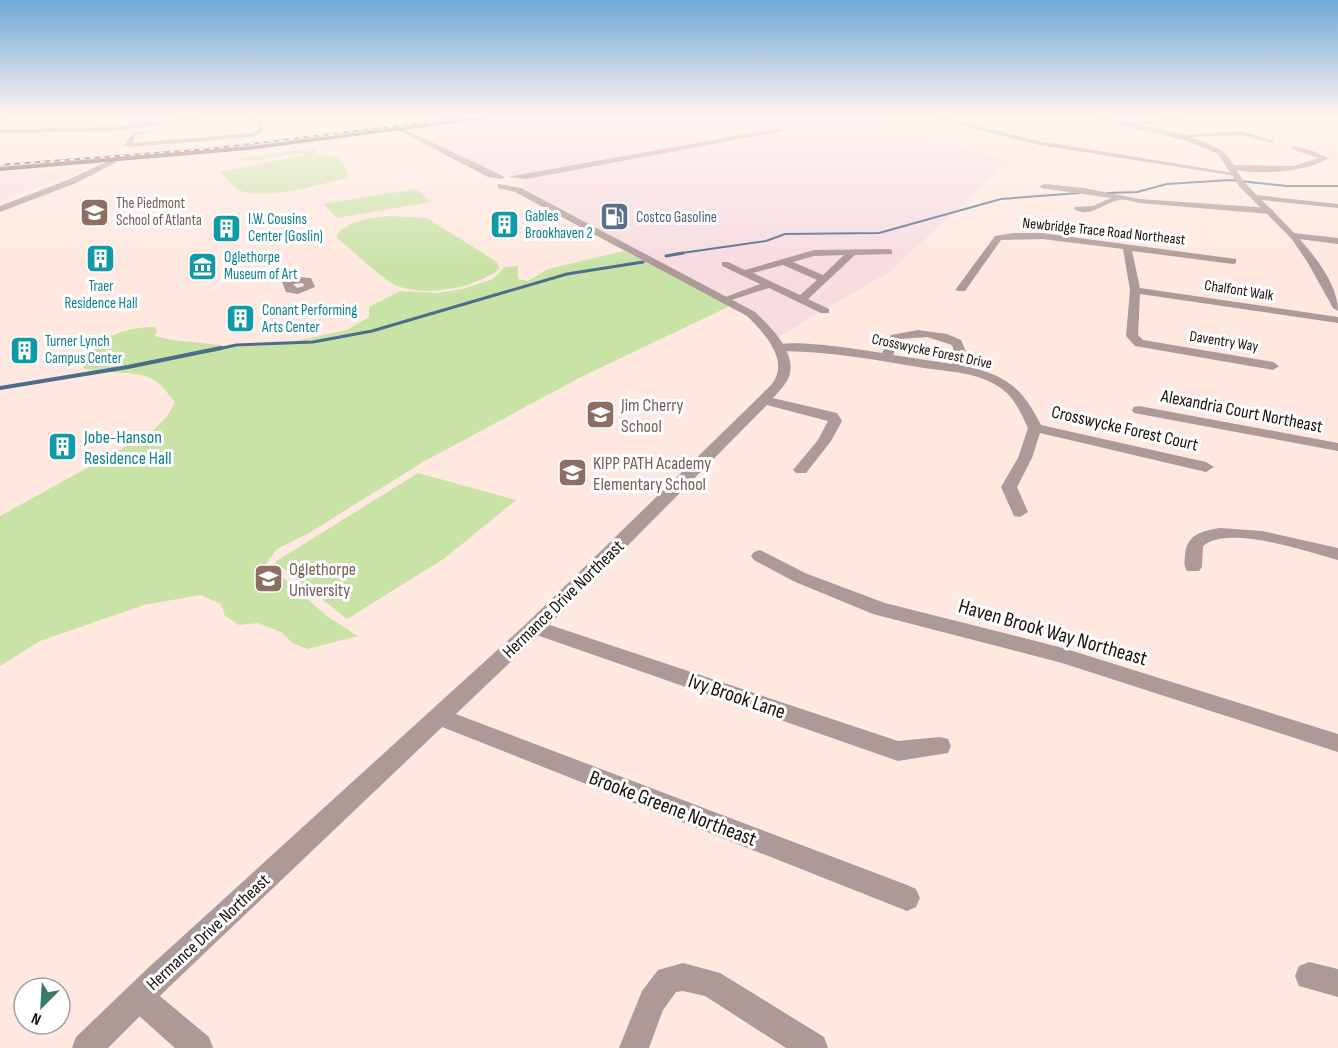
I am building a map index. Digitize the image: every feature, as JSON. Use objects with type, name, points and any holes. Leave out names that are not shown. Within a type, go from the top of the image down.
[{"type":"highway","points":[[0,169],[50,166]]},
{"type":"street","points":[[0,203],[71,177],[92,166]]},
{"type":"street","points":[[0,209],[74,181],[105,166]]},
{"type":"street","name":"Hermance Drive Northeast","points":[[470,166],[485,176],[486,183]]},
{"type":"street","name":"Hermance Drive Northeast","points":[[87,1048],[138,997],[535,627],[764,400],[783,376],[783,361],[778,347],[769,332],[751,314],[516,182],[491,175],[472,166]]},
{"type":"street","points":[[516,182],[598,166]]},
{"type":"street","points":[[1181,166],[1237,175],[1266,169],[1302,166]]},
{"type":"street","points":[[1231,166],[1255,197],[1294,236],[1334,294],[1338,308]]},
{"type":"street","name":"Hermance Drive Northeast","points":[[486,183],[501,177]]},
{"type":"street","name":"Hermance Drive Northeast","points":[[486,183],[501,186],[516,182]]},
{"type":"street","points":[[1044,186],[1084,190],[1117,198],[1270,211]]},
{"type":"street","points":[[1255,197],[1338,206]]},
{"type":"street","points":[[1078,209],[1095,208],[1117,198]]},
{"type":"street","name":"Newbridge Trace Road Northeast","points":[[961,289],[995,241],[1004,237],[1042,236],[1233,261]]},
{"type":"street","points":[[1294,236],[1338,241]]},
{"type":"street","points":[[1127,247],[1135,290]]},
{"type":"street","points":[[801,300],[853,252]]},
{"type":"street","points":[[744,273],[814,253],[889,252]]},
{"type":"street","points":[[784,262],[824,279]]},
{"type":"street","points":[[725,264],[825,311]]},
{"type":"street","points":[[723,297],[766,283]]},
{"type":"street","name":"Chalfont Walk","points":[[1135,290],[1338,320]]},
{"type":"street","name":"Daventry Way","points":[[1135,290],[1132,336],[1139,343],[1273,366]]},
{"type":"street","points":[[886,358],[896,338],[904,334],[923,334],[946,338],[957,344],[961,354],[957,370]]},
{"type":"street","name":"Crosswycke Forest Drive","points":[[778,347],[823,348],[957,370],[989,378],[1005,385],[1017,397],[1035,428]]},
{"type":"street","points":[[764,400],[832,416],[836,421],[824,441],[801,470]]},
{"type":"street","name":"Alexandria Court Northeast","points":[[1139,410],[1338,447]]},
{"type":"street","points":[[1020,512],[1009,487],[1025,458],[1035,428]]},
{"type":"street","name":"Crosswycke Forest Court","points":[[1035,428],[1206,467]]},
{"type":"street","points":[[1193,567],[1195,544],[1214,532],[1232,532],[1338,554]]},
{"type":"street","name":"Haven Brook Way Northeast","points":[[760,556],[799,577],[879,609],[1063,656],[1338,743]]},
{"type":"street","name":"Ivy Brook Lane","points":[[535,627],[898,751],[940,746]]},
{"type":"street","name":"Brooke Greene Northeast","points":[[440,717],[907,898]]},
{"type":"street","points":[[1309,976],[1338,983]]},
{"type":"street","points":[[634,1048],[652,1001],[668,980],[683,977],[710,983],[813,1048]]},
{"type":"street","points":[[138,997],[198,1048]]},
{"type":"shaded area","points":[[480,166],[1005,166],[889,272],[778,337],[732,301],[523,188],[525,177],[497,174]]},
{"type":"shaded area","points":[[79,168],[83,170],[0,201],[0,172]]},
{"type":"green space","points":[[249,166],[345,166],[348,175],[346,178],[291,191],[261,194],[237,189],[220,172]]},
{"type":"green space","points":[[416,189],[431,202],[337,218],[323,204]]},
{"type":"green space","points":[[389,216],[427,218],[497,262],[499,269],[477,281],[450,289],[422,291],[397,286],[375,271],[336,237],[340,231],[352,223]]},
{"type":"green space","points":[[624,251],[730,306],[581,377],[423,462],[309,533],[277,549],[264,567],[278,573],[328,617],[358,636],[307,649],[291,642],[281,632],[258,623],[239,625],[225,616],[221,604],[200,595],[144,605],[40,641],[0,666],[0,516],[152,432],[168,415],[175,402],[159,383],[149,377],[83,368],[94,349],[111,336],[132,329],[154,327],[157,330],[155,336],[173,340],[239,347],[283,344],[347,330],[369,317],[369,307],[400,291],[437,293],[463,289],[493,279],[505,267],[518,266],[518,279],[528,281],[548,269]]},
{"type":"green space","points":[[418,473],[516,500],[445,558],[347,619],[275,562]]},
{"type":"waterway","points":[[1107,193],[1137,192],[1167,184],[1230,180],[1287,186],[1338,186]]},
{"type":"waterway","points":[[675,254],[766,241],[785,234],[879,233],[1001,199],[1079,193]]},
{"type":"waterway","points":[[666,256],[683,253]]},
{"type":"waterway","points":[[214,350],[236,345],[313,342],[372,331],[567,274],[643,262]]},
{"type":"waterway","points":[[0,388],[128,367],[221,348]]},
{"type":"place","name":"The Piedmont School of Atlanta","points":[[95,212]]},
{"type":"place","name":"Costco Gasoline","points":[[615,217]]},
{"type":"place","name":"Gables Brookhaven 2","points":[[504,225]]},
{"type":"place","name":"I.W. Cousins Center (Goslin)","points":[[227,228]]},
{"type":"place","name":"Traer Residence Hall","points":[[101,259]]},
{"type":"place","name":"Oglethorpe Museum of Art","points":[[203,266]]},
{"type":"place","name":"Conant Performing Arts Center","points":[[241,319]]},
{"type":"place","name":"Turner Lynch Campus Center","points":[[24,350]]},
{"type":"place","name":"Jim Cherry School","points":[[600,415]]},
{"type":"place","name":"Jobe-Hanson Residence Hall","points":[[63,447]]},
{"type":"place","name":"KIPP PATH Academy Elementary School","points":[[572,473]]},
{"type":"place","name":"Oglethorpe University","points":[[268,579]]}]
